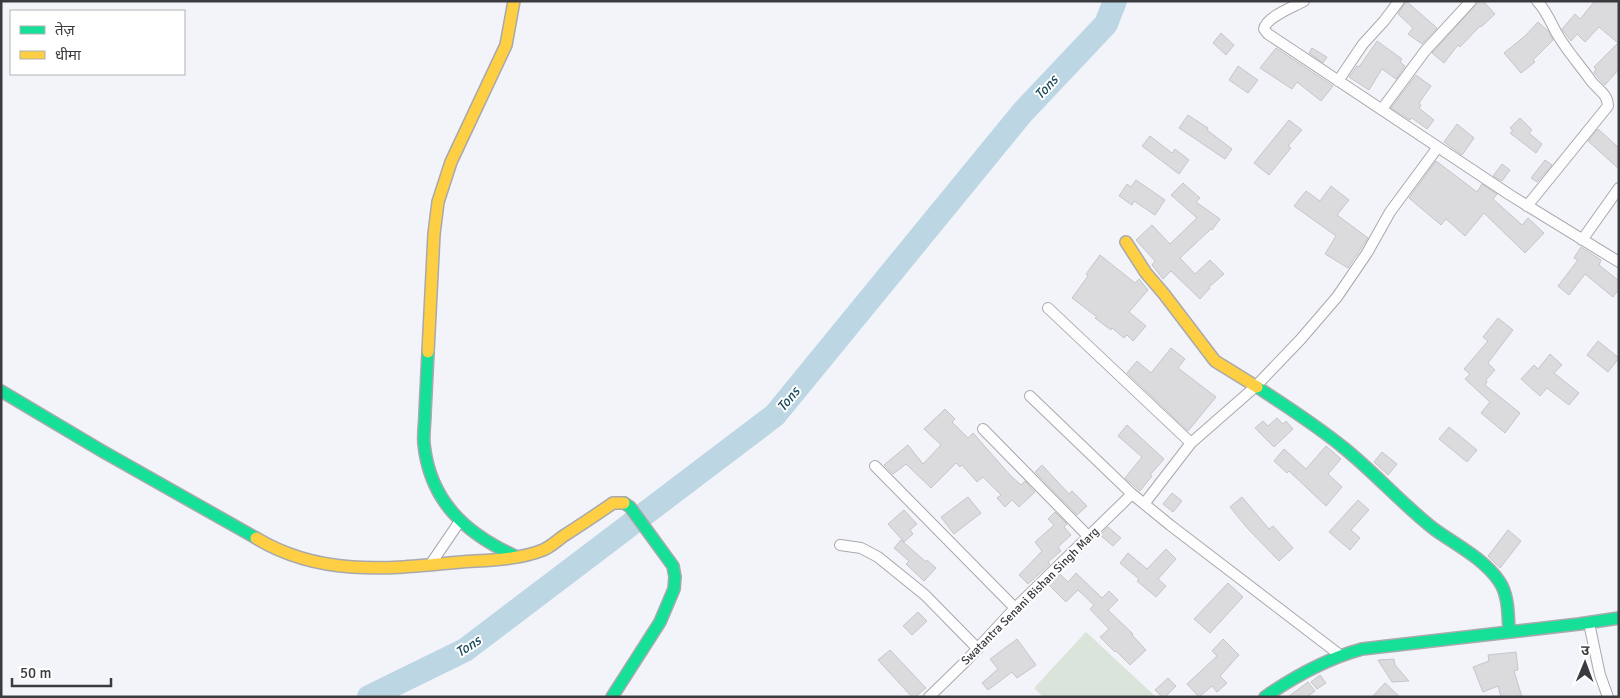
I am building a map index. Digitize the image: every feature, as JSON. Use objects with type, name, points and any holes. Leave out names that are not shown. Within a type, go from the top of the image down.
[{"type":"street","points":[[514,1],[506,45],[450,162],[438,202],[434,234],[424,443],[433,482],[442,500],[460,521],[493,546],[516,557]]},
{"type":"street","points":[[1304,1],[1270,19],[1264,25],[1264,29],[1268,34],[1527,206],[1619,262]]},
{"type":"street","points":[[1338,81],[1364,44],[1384,22],[1399,1]]},
{"type":"street","points":[[1382,109],[1425,51],[1471,1]]},
{"type":"street","points":[[1527,206],[1608,106],[1604,93],[1592,82],[1571,55],[1537,1]]},
{"type":"street","points":[[1144,504],[1191,443],[1255,387],[1300,340],[1337,297],[1368,253],[1390,212],[1438,147]]},
{"type":"street","points":[[1582,240],[1619,188]]},
{"type":"street","points":[[1126,242],[1146,273],[1212,358],[1226,370],[1303,417],[1344,448],[1433,528],[1486,566],[1504,590],[1509,632]]},
{"type":"street","points":[[1048,308],[1191,443]]},
{"type":"street","points":[[1,391],[102,451],[284,554],[325,565],[363,569],[516,557],[542,551],[613,503],[620,501],[630,507],[673,566],[675,577],[674,589],[660,622],[612,697]]},
{"type":"street","points":[[1030,396],[1132,494],[1170,526],[1340,655]]},
{"type":"street","points":[[984,429],[1088,536]]},
{"type":"street","points":[[875,466],[1015,608]]},
{"type":"street","name":"Swatantra Senani Bishan Singh Marg","points":[[929,697],[978,649],[1015,608],[1132,494]]},
{"type":"street","points":[[430,565],[460,521]]},
{"type":"street","points":[[840,545],[861,548],[878,557],[925,595],[978,649]]},
{"type":"street","points":[[1265,697],[1293,678],[1340,655],[1362,649],[1619,618]]},
{"type":"street","points":[[1588,623],[1600,675],[1608,697]]},
{"type":"shaded area","points":[[1086,632],[1156,697],[1043,697],[1034,688]]},
{"type":"building","points":[[1406,1],[1437,28],[1422,44],[1408,34],[1413,28],[1398,14]]},
{"type":"building","points":[[1479,1],[1483,1],[1495,14],[1480,26],[1460,47],[1458,45],[1444,63],[1432,53]]},
{"type":"building","points":[[1595,1],[1619,1],[1619,69],[1605,85],[1594,73],[1596,69],[1594,67],[1618,43],[1599,27],[1585,42],[1577,34],[1571,41],[1562,29],[1575,14],[1580,19]]},
{"type":"building","points":[[1538,22],[1548,31],[1553,40],[1533,60],[1535,62],[1521,73],[1504,53],[1525,36]]},
{"type":"building","points":[[1221,33],[1234,45],[1226,55],[1213,43]]},
{"type":"building","points":[[1377,41],[1402,59],[1400,62],[1405,66],[1396,79],[1382,69],[1369,90],[1349,77],[1357,66],[1359,67]]},
{"type":"building","points":[[1276,48],[1333,86],[1321,101],[1297,82],[1292,89],[1260,68]]},
{"type":"building","points":[[1312,48],[1327,57],[1323,63],[1309,53]]},
{"type":"building","points":[[1238,66],[1258,80],[1248,93],[1229,80]]},
{"type":"building","points":[[1416,75],[1431,86],[1419,103],[1421,105],[1419,108],[1434,120],[1427,129],[1412,118],[1410,120],[1391,108]]},
{"type":"building","points":[[1188,115],[1208,128],[1207,130],[1232,149],[1225,159],[1179,128]]},
{"type":"building","points":[[1520,118],[1532,130],[1529,133],[1542,144],[1536,153],[1510,133],[1513,131],[1510,128]]},
{"type":"building","points":[[1289,120],[1302,130],[1288,146],[1291,148],[1269,175],[1254,163]]},
{"type":"building","points":[[1457,124],[1474,138],[1462,155],[1444,142]]},
{"type":"building","points":[[1598,129],[1619,148],[1619,169],[1588,141]]},
{"type":"building","points":[[1150,136],[1172,153],[1175,149],[1189,160],[1179,174],[1142,146]]},
{"type":"building","points":[[1545,160],[1552,165],[1537,182],[1531,178]]},
{"type":"building","points":[[1436,161],[1477,192],[1482,184],[1497,194],[1493,199],[1522,225],[1528,218],[1544,233],[1525,253],[1484,213],[1465,236],[1446,219],[1441,225],[1409,198]]},
{"type":"building","points":[[1502,164],[1510,170],[1502,181],[1493,176]]},
{"type":"building","points":[[1136,180],[1165,200],[1155,215],[1134,201],[1132,205],[1119,196],[1127,184],[1131,187]]},
{"type":"building","points":[[1183,183],[1200,198],[1196,202],[1220,219],[1212,230],[1180,258],[1195,274],[1210,260],[1224,274],[1209,287],[1200,299],[1171,271],[1163,279],[1152,265],[1155,261],[1136,240],[1152,225],[1170,244],[1197,218],[1171,195]]},
{"type":"building","points":[[1331,186],[1349,200],[1337,215],[1368,238],[1348,268],[1325,254],[1336,236],[1294,206],[1306,191],[1320,201]]},
{"type":"building","points":[[1581,247],[1601,260],[1599,265],[1619,281],[1619,289],[1613,297],[1585,274],[1569,295],[1558,286],[1578,260],[1574,258]]},
{"type":"building","points":[[1100,255],[1135,283],[1139,279],[1148,290],[1129,312],[1146,326],[1133,341],[1127,335],[1124,338],[1112,328],[1111,330],[1072,298]]},
{"type":"building","points":[[1498,318],[1513,330],[1488,363],[1495,370],[1486,380],[1485,385],[1520,413],[1505,433],[1481,413],[1490,402],[1465,379],[1470,374],[1464,369],[1488,341],[1483,337]]},
{"type":"building","points":[[1598,341],[1619,358],[1608,372],[1587,355]]},
{"type":"building","points":[[1171,348],[1185,359],[1178,368],[1216,397],[1188,431],[1127,373],[1137,361],[1151,373]]},
{"type":"building","points":[[1550,354],[1562,365],[1554,373],[1579,393],[1569,405],[1547,388],[1540,396],[1521,379],[1534,365],[1538,369]]},
{"type":"building","points":[[945,409],[955,419],[952,422],[968,438],[973,433],[1010,475],[1021,485],[1025,481],[1035,492],[1019,507],[1012,500],[1005,507],[997,498],[1001,495],[983,477],[977,482],[962,465],[960,467],[956,463],[931,488],[906,464],[893,474],[884,465],[908,445],[923,464],[941,445],[924,429]]},
{"type":"building","points":[[1277,418],[1283,424],[1286,421],[1293,429],[1274,447],[1255,428],[1263,421],[1268,426]]},
{"type":"building","points":[[1127,425],[1164,459],[1150,475],[1152,476],[1140,491],[1125,478],[1142,457],[1118,436]]},
{"type":"building","points":[[1449,427],[1477,450],[1467,462],[1439,439]]},
{"type":"building","points":[[1326,446],[1341,459],[1328,474],[1342,487],[1326,506],[1289,471],[1287,473],[1274,461],[1284,449],[1306,469]]},
{"type":"building","points":[[1382,452],[1397,464],[1388,475],[1374,462]]},
{"type":"building","points":[[1042,465],[1069,494],[1072,491],[1087,506],[1077,515],[1035,472]]},
{"type":"building","points":[[1172,493],[1182,501],[1173,512],[1163,504]]},
{"type":"building","points":[[968,497],[981,513],[954,534],[941,517]]},
{"type":"building","points":[[1242,497],[1269,529],[1273,526],[1293,548],[1279,561],[1230,507]]},
{"type":"building","points":[[1358,500],[1369,510],[1351,530],[1360,538],[1350,550],[1329,532]]},
{"type":"building","points":[[904,510],[917,524],[910,530],[913,534],[904,542],[888,524]]},
{"type":"building","points":[[1055,512],[1067,524],[1064,527],[1071,535],[1058,547],[1061,551],[1048,562],[1050,564],[1028,584],[1019,575],[1042,551],[1035,542],[1054,525],[1048,519]]},
{"type":"building","points":[[1108,527],[1121,538],[1113,546],[1100,535]]},
{"type":"building","points":[[1508,530],[1521,541],[1500,568],[1488,556]]},
{"type":"building","points":[[901,540],[926,562],[927,560],[936,568],[924,581],[906,564],[909,561],[894,548]]},
{"type":"building","points":[[1166,549],[1176,559],[1158,579],[1166,586],[1156,597],[1120,563],[1128,553],[1147,569]]},
{"type":"building","points":[[1076,573],[1102,598],[1109,591],[1118,600],[1108,610],[1133,634],[1146,650],[1130,665],[1100,637],[1109,629],[1090,609],[1094,605],[1078,590],[1066,602],[1049,585],[1060,574],[1068,582]]},
{"type":"building","points":[[1228,583],[1243,597],[1210,633],[1194,619]]},
{"type":"building","points":[[918,612],[927,621],[912,635],[903,626]]},
{"type":"building","points":[[1017,639],[1036,665],[1017,678],[1012,672],[988,690],[982,683],[998,669],[990,659]]},
{"type":"building","points":[[1223,639],[1239,655],[1220,676],[1227,683],[1217,692],[1212,686],[1199,697],[1187,684],[1217,656],[1212,651]]},
{"type":"building","points":[[890,650],[926,688],[915,697],[912,697],[878,660]]},
{"type":"building","points":[[1516,652],[1518,670],[1514,671],[1522,697],[1501,697],[1498,686],[1483,692],[1473,667],[1489,661],[1488,655]]},
{"type":"building","points":[[1394,659],[1395,665],[1409,681],[1392,682],[1378,660]]},
{"type":"building","points":[[1320,675],[1326,683],[1317,689],[1311,682]]},
{"type":"building","points":[[1168,678],[1176,686],[1165,697],[1162,697],[1155,690]]},
{"type":"building","points":[[1308,682],[1315,691],[1307,697],[1288,697]]},
{"type":"building","points":[[1385,683],[1400,697],[1372,697]]},
{"type":"waterway","name":"Tons","points":[[369,697],[465,650],[775,415],[1022,113],[1106,24],[1115,1]]},
{"type":"traffic: fast","points":[[428,352],[424,440],[428,464],[434,482],[442,498],[453,513],[466,525],[481,537],[515,556]]},
{"type":"traffic: fast","points":[[1257,387],[1333,440],[1434,529],[1485,565],[1499,581],[1505,593],[1509,632]]},
{"type":"traffic: fast","points":[[1,391],[102,451],[256,538]]},
{"type":"traffic: fast","points":[[612,697],[660,622],[674,589],[675,577],[673,566],[630,507],[624,503]]},
{"type":"traffic: fast","points":[[1265,697],[1311,669],[1362,649],[1619,618]]},
{"type":"traffic: slow","points":[[428,352],[434,234],[438,202],[451,162],[506,45],[514,1]]},
{"type":"traffic: slow","points":[[1126,242],[1146,273],[1215,361],[1257,387]]},
{"type":"traffic: slow","points":[[256,538],[280,551],[330,565],[381,568],[503,559],[543,550],[613,503],[624,503]]}]
